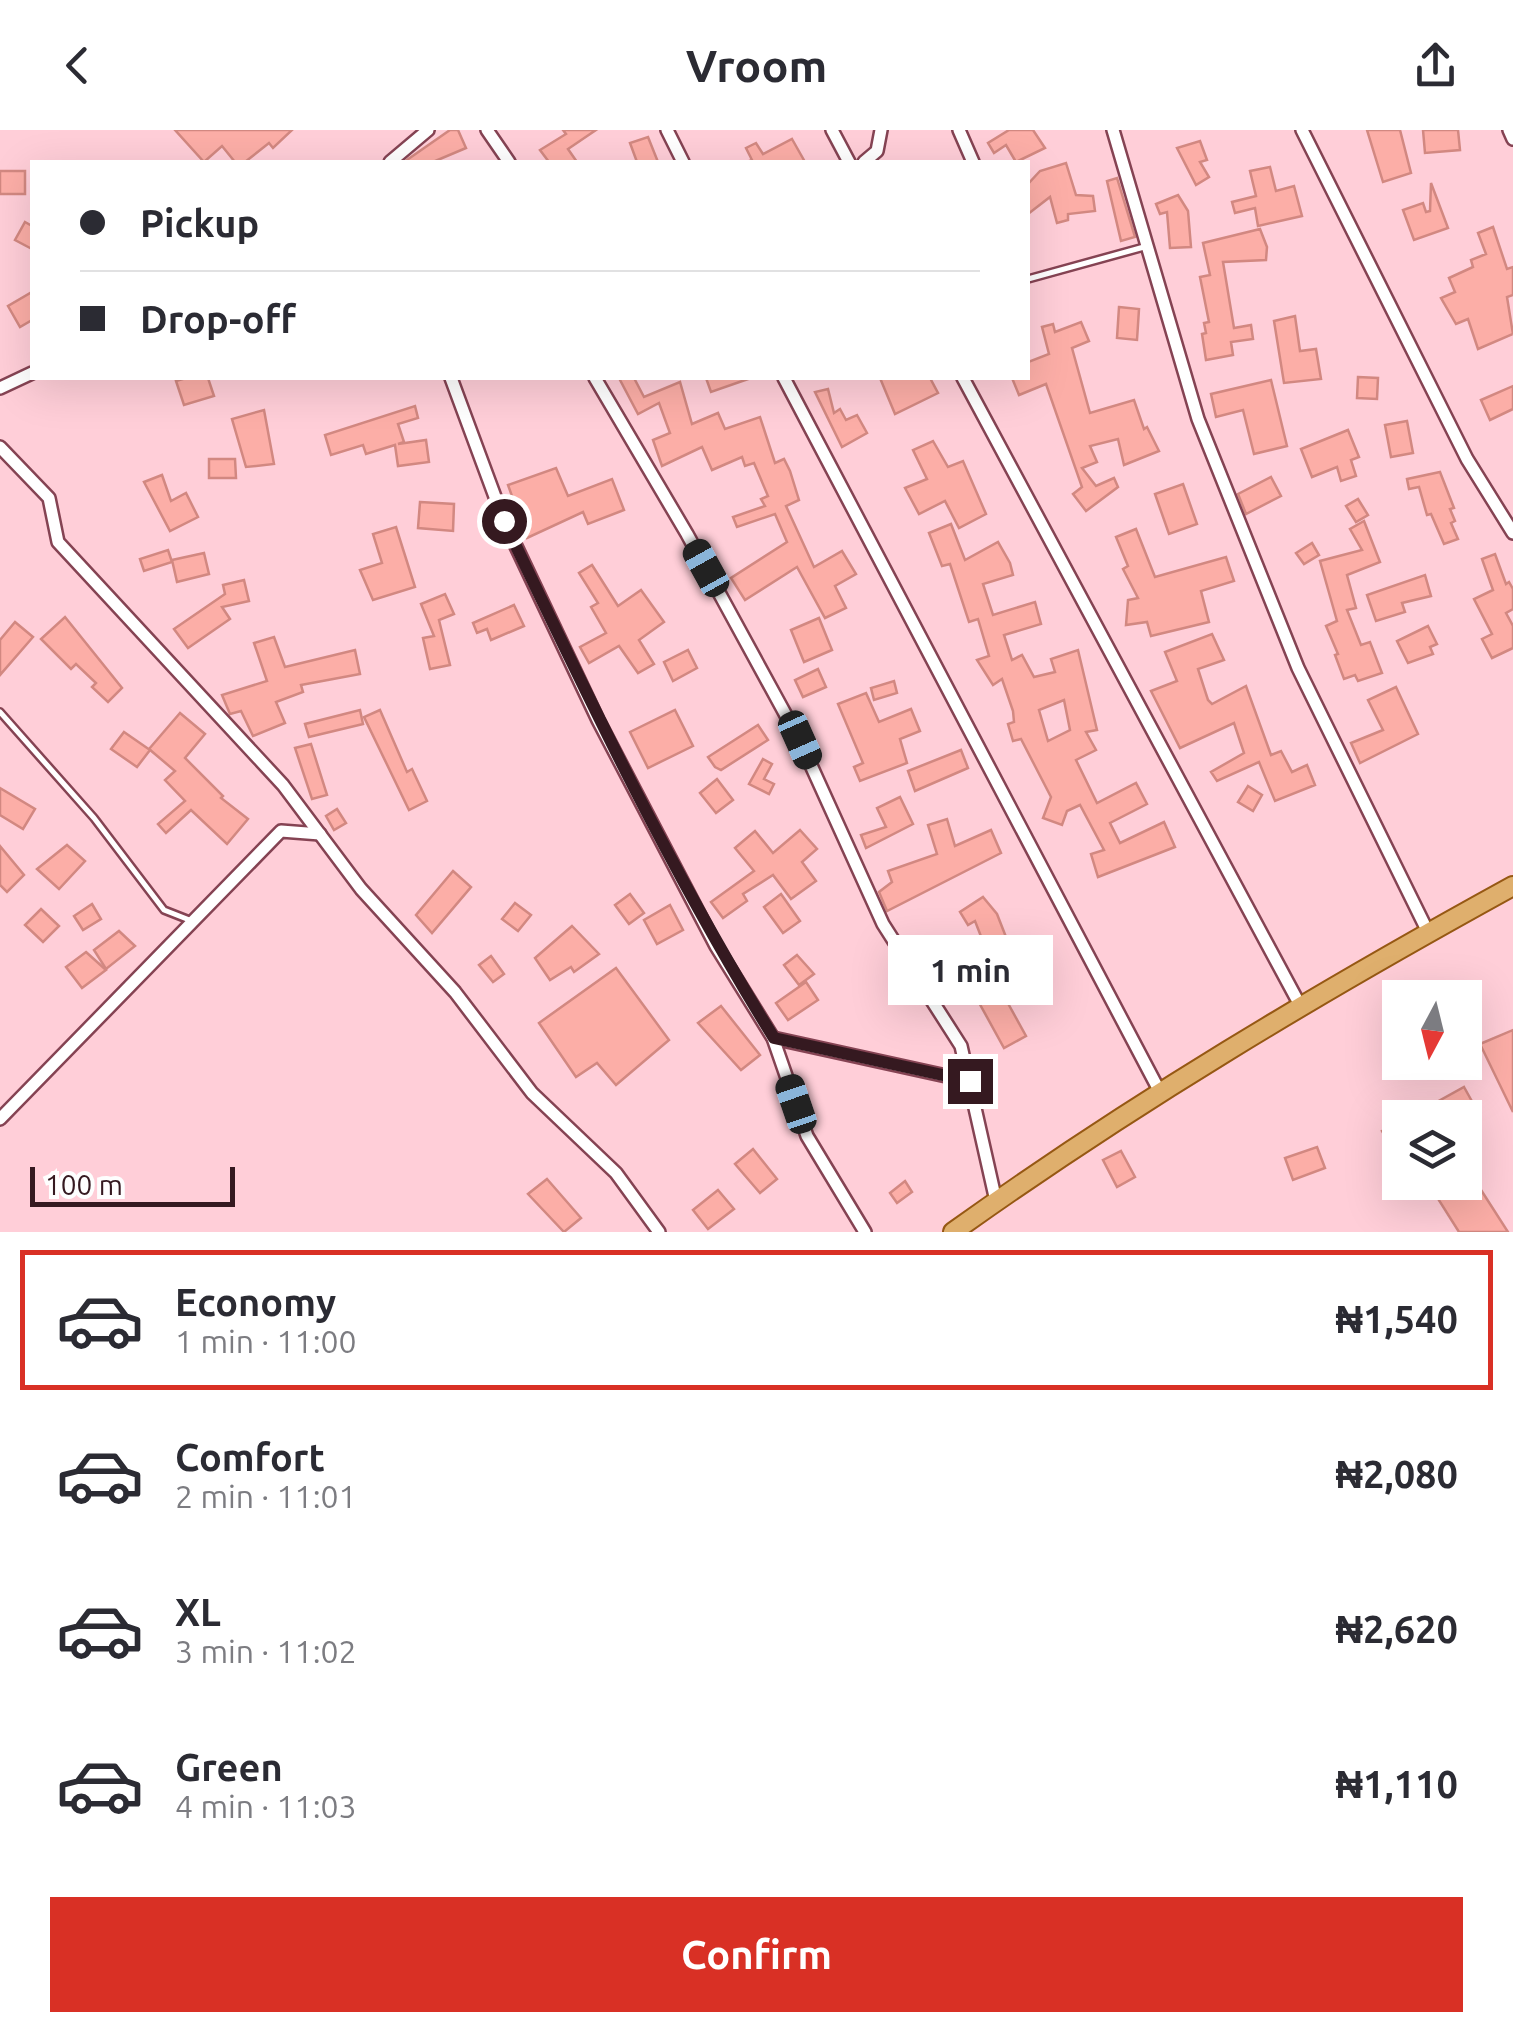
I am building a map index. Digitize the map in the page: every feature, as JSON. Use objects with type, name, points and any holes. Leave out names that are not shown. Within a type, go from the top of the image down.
[{"type":"main road","points":[[953,1232],[1079,1142],[1428,932],[1513,886]]},
{"type":"street","points":[[392,160],[428,130]]},
{"type":"street","points":[[486,130],[508,160]]},
{"type":"street","points":[[667,130],[682,160]]},
{"type":"street","points":[[832,130],[848,160]]},
{"type":"street","points":[[866,160],[877,151],[881,130]]},
{"type":"street","points":[[959,130],[972,160]]},
{"type":"street","points":[[1114,130],[1198,419],[1298,668],[1428,932]]},
{"type":"street","points":[[1302,130],[1468,459],[1513,534]]},
{"type":"street","points":[[1509,130],[1513,139]]},
{"type":"street","points":[[0,388],[30,375]]},
{"type":"street","points":[[452,380],[504,521],[598,720],[716,946],[774,1038],[808,1136],[864,1232]]},
{"type":"street","points":[[596,380],[688,534],[800,740],[884,924],[962,1046],[996,1201]]},
{"type":"street","points":[[785,380],[1160,1092]]},
{"type":"street","points":[[964,380],[1301,1007]]},
{"type":"street","points":[[0,447],[49,498],[58,542],[283,784],[362,888],[455,992],[532,1093],[616,1173],[658,1232]]},
{"type":"street","points":[[0,1119],[281,831],[320,834]]},
{"type":"street","points":[[774,1038],[970,1081]]},
{"type":"lane","points":[[1030,278],[1147,246]]},
{"type":"lane","points":[[0,712],[94,818],[164,910],[194,922]]},
{"type":"building","points":[[175,130],[292,130],[273,148],[269,143],[248,160],[233,160],[222,146],[202,160]]},
{"type":"building","points":[[450,130],[458,130],[466,148],[438,160],[407,160]]},
{"type":"building","points":[[563,130],[596,130],[568,149],[576,160],[548,160],[540,150],[566,134]]},
{"type":"building","points":[[1009,130],[1033,130],[1045,148],[1015,160],[1006,145],[994,153],[988,143]]},
{"type":"building","points":[[1367,130],[1400,130],[1411,173],[1383,182]]},
{"type":"building","points":[[1423,130],[1458,130],[1460,150],[1425,153]]},
{"type":"building","points":[[648,137],[657,160],[636,160],[630,143]]},
{"type":"building","points":[[792,139],[804,160],[752,160],[746,148],[756,143],[763,154]]},
{"type":"building","points":[[1200,141],[1207,160],[1200,162],[1209,177],[1196,185],[1177,148]]},
{"type":"building","points":[[1066,163],[1076,195],[1093,196],[1095,211],[1068,214],[1068,220],[1057,223],[1050,197],[1030,212],[1030,182],[1040,171]]},
{"type":"building","points":[[1270,167],[1276,191],[1294,186],[1302,216],[1258,226],[1255,208],[1235,213],[1232,202],[1256,196],[1250,171]]},
{"type":"building","points":[[0,171],[25,171],[25,194],[0,194]]},
{"type":"building","points":[[1117,178],[1135,237],[1121,241],[1107,181]]},
{"type":"building","points":[[1431,183],[1448,228],[1414,240],[1403,210],[1423,203],[1426,212],[1430,211]]},
{"type":"building","points":[[1178,195],[1188,211],[1191,247],[1170,248],[1167,212],[1160,214],[1156,204]]},
{"type":"building","points":[[25,222],[30,225],[30,248],[15,240]]},
{"type":"building","points":[[1493,227],[1507,269],[1513,267],[1513,295],[1507,297],[1513,334],[1478,349],[1468,319],[1456,324],[1441,298],[1455,292],[1449,278],[1473,267],[1471,260],[1486,254],[1478,233]]},
{"type":"building","points":[[1260,229],[1267,247],[1266,260],[1223,262],[1234,328],[1251,325],[1253,339],[1231,342],[1233,355],[1206,360],[1202,334],[1206,333],[1204,323],[1209,322],[1200,277],[1210,275],[1203,243]]},
{"type":"building","points":[[30,293],[30,321],[20,327],[8,306]]},
{"type":"building","points":[[1119,307],[1139,309],[1137,340],[1117,338]]},
{"type":"building","points":[[1295,316],[1300,351],[1316,349],[1321,379],[1284,383],[1274,321]]},
{"type":"building","points":[[1081,322],[1089,341],[1072,348],[1090,413],[1134,400],[1144,429],[1147,427],[1159,451],[1124,465],[1118,439],[1090,446],[1097,462],[1082,468],[1096,486],[1114,478],[1118,487],[1086,511],[1073,494],[1082,487],[1046,384],[1019,395],[1013,380],[1030,380],[1030,361],[1049,354],[1042,327],[1053,324],[1055,332]]},
{"type":"building","points":[[1358,377],[1378,378],[1377,399],[1357,398]]},
{"type":"building","points":[[209,380],[214,396],[184,405],[176,381]]},
{"type":"building","points":[[620,380],[635,380],[644,397],[680,382],[692,424],[718,413],[725,429],[760,417],[775,463],[784,459],[790,471],[799,500],[786,506],[814,567],[842,551],[856,574],[835,586],[846,608],[825,618],[797,567],[745,600],[731,578],[787,542],[775,514],[737,527],[733,517],[765,506],[761,499],[768,496],[754,463],[745,466],[742,457],[712,470],[702,447],[662,466],[653,440],[670,433],[659,403],[638,414]]},
{"type":"building","points":[[707,380],[745,380],[711,392]]},
{"type":"building","points":[[881,380],[931,380],[938,393],[895,414]]},
{"type":"building","points":[[1271,380],[1287,446],[1254,454],[1243,410],[1216,417],[1211,394]]},
{"type":"building","points":[[1513,386],[1513,409],[1490,420],[1481,400]]},
{"type":"building","points":[[828,389],[834,413],[840,409],[846,420],[857,415],[867,433],[842,447],[815,392]]},
{"type":"building","points":[[415,406],[418,418],[398,424],[404,442],[398,444],[426,440],[429,462],[398,466],[395,445],[366,454],[363,445],[331,455],[325,435]]},
{"type":"building","points":[[264,410],[274,464],[246,467],[232,419]]},
{"type":"building","points":[[1407,421],[1413,453],[1391,457],[1385,425]]},
{"type":"building","points":[[1348,430],[1359,457],[1351,460],[1356,476],[1341,481],[1337,467],[1312,477],[1301,449]]},
{"type":"building","points":[[933,441],[948,467],[963,461],[986,514],[959,528],[945,501],[919,514],[905,488],[927,479],[913,450]]},
{"type":"building","points":[[209,459],[235,459],[236,478],[209,478]]},
{"type":"building","points":[[556,468],[568,496],[612,479],[624,510],[588,524],[583,512],[527,538],[508,485]]},
{"type":"building","points":[[1440,472],[1454,508],[1450,509],[1455,521],[1451,523],[1458,539],[1444,544],[1431,514],[1427,515],[1419,487],[1409,489],[1407,479]]},
{"type":"building","points":[[162,475],[171,501],[186,493],[198,517],[170,531],[144,482]]},
{"type":"building","points":[[1271,477],[1281,496],[1246,514],[1238,494]]},
{"type":"building","points":[[1183,484],[1197,524],[1169,534],[1155,494]]},
{"type":"building","points":[[1358,499],[1368,515],[1356,522],[1346,506]]},
{"type":"building","points":[[420,502],[454,504],[453,531],[418,528]]},
{"type":"building","points":[[1364,521],[1380,562],[1347,575],[1356,608],[1347,610],[1361,645],[1370,642],[1382,673],[1358,681],[1355,675],[1344,679],[1335,655],[1338,654],[1326,626],[1337,621],[1320,561],[1362,550],[1350,529]]},
{"type":"building","points":[[951,524],[965,560],[998,542],[1013,575],[983,584],[993,615],[1035,602],[1041,624],[1004,635],[1012,660],[1022,655],[1034,677],[1055,672],[1051,659],[1078,650],[1097,730],[1086,732],[1096,750],[1076,760],[1097,803],[1136,783],[1147,804],[1110,823],[1120,843],[1164,822],[1175,847],[1098,877],[1091,854],[1104,850],[1080,805],[1067,811],[1062,825],[1043,818],[1051,797],[1021,739],[1013,741],[1008,724],[1014,722],[1013,711],[1002,679],[993,685],[977,660],[989,656],[978,619],[969,622],[950,564],[942,566],[929,533]],"holes":[[[1064,700],[1070,730],[1048,741],[1039,710]]]},
{"type":"building","points":[[396,527],[415,587],[373,600],[360,570],[382,563],[373,534]]},
{"type":"building","points":[[1136,529],[1155,577],[1226,557],[1234,581],[1201,591],[1209,622],[1151,636],[1147,622],[1126,625],[1128,600],[1138,598],[1123,569],[1128,566],[1116,537]]},
{"type":"building","points":[[1312,543],[1319,555],[1304,564],[1296,553]]},
{"type":"building","points":[[168,550],[172,562],[144,571],[140,559]]},
{"type":"building","points":[[204,553],[209,574],[177,582],[172,560]]},
{"type":"building","points":[[1495,554],[1506,584],[1509,582],[1513,589],[1513,609],[1506,613],[1513,626],[1513,648],[1492,658],[1482,639],[1492,634],[1474,599],[1493,590],[1482,559]]},
{"type":"building","points":[[592,565],[618,606],[641,590],[664,622],[639,640],[654,664],[638,673],[619,646],[589,663],[580,647],[606,633],[591,607],[598,603],[579,573]]},
{"type":"building","points":[[1425,575],[1431,596],[1402,603],[1405,612],[1376,621],[1367,595]]},
{"type":"building","points":[[244,580],[249,601],[222,607],[230,619],[188,648],[174,629],[225,594],[223,585]]},
{"type":"building","points":[[445,594],[454,614],[439,620],[450,665],[430,669],[423,638],[434,636],[421,604]]},
{"type":"building","points":[[514,605],[524,626],[491,640],[487,629],[477,633],[473,623]]},
{"type":"building","points":[[65,617],[122,688],[108,702],[92,687],[96,683],[76,664],[71,669],[41,639]]},
{"type":"building","points":[[819,618],[832,650],[804,662],[791,630]]},
{"type":"building","points":[[15,622],[33,637],[0,675],[0,640]]},
{"type":"building","points":[[1428,626],[1437,644],[1430,647],[1433,654],[1408,663],[1397,641]]},
{"type":"building","points":[[1212,634],[1224,660],[1198,669],[1208,700],[1212,704],[1246,686],[1271,755],[1281,751],[1292,772],[1307,765],[1315,785],[1275,801],[1259,762],[1217,781],[1211,772],[1244,753],[1234,723],[1180,748],[1151,691],[1177,681],[1165,652]]},
{"type":"building","points":[[274,637],[285,667],[355,650],[360,674],[301,685],[303,692],[276,702],[285,723],[253,736],[241,711],[230,714],[222,695],[267,681],[254,643]]},
{"type":"building","points":[[688,650],[697,668],[673,681],[664,662]]},
{"type":"building","points":[[818,669],[826,687],[803,697],[795,680]]},
{"type":"building","points":[[894,681],[897,693],[874,700],[871,688]]},
{"type":"building","points":[[1396,687],[1418,734],[1360,763],[1351,743],[1383,730],[1368,700]]},
{"type":"building","points":[[866,693],[879,722],[911,709],[920,731],[900,739],[907,763],[860,781],[854,767],[863,763],[838,704]]},
{"type":"building","points":[[360,710],[363,724],[309,737],[305,724]]},
{"type":"building","points":[[380,710],[407,772],[412,769],[427,801],[409,810],[364,717]]},
{"type":"building","points":[[675,710],[693,746],[648,768],[630,732]]},
{"type":"building","points":[[180,713],[205,734],[185,758],[221,798],[248,819],[227,844],[191,810],[166,833],[158,824],[185,801],[165,780],[175,771],[149,749]]},
{"type":"building","points":[[758,725],[768,740],[721,770],[715,767],[708,757]]},
{"type":"building","points":[[124,732],[150,750],[137,767],[111,749]]},
{"type":"building","points":[[311,744],[327,795],[312,799],[295,748]]},
{"type":"building","points":[[961,750],[968,768],[915,791],[908,771]]},
{"type":"building","points":[[763,759],[772,764],[764,779],[774,784],[769,794],[749,784]]},
{"type":"building","points":[[717,779],[733,800],[716,813],[700,793]]},
{"type":"building","points":[[1248,786],[1262,795],[1253,811],[1238,802]]},
{"type":"building","points":[[0,788],[35,809],[23,829],[0,815]]},
{"type":"building","points":[[900,797],[913,824],[866,848],[861,835],[886,827],[877,808]]},
{"type":"building","points":[[337,809],[346,823],[334,830],[326,816]]},
{"type":"building","points":[[947,819],[955,846],[991,830],[1001,853],[887,911],[879,892],[892,882],[888,871],[937,854],[928,825]]},
{"type":"building","points":[[800,830],[817,849],[802,862],[816,881],[791,899],[773,875],[743,894],[747,901],[723,918],[711,902],[754,871],[735,848],[755,831],[773,853]]},
{"type":"building","points":[[67,845],[85,861],[59,889],[37,869]]},
{"type":"building","points":[[0,846],[24,875],[7,892],[0,885]]},
{"type":"building","points":[[453,871],[471,887],[432,933],[416,915]]},
{"type":"building","points":[[630,894],[644,913],[629,924],[615,905]]},
{"type":"building","points":[[781,894],[800,921],[783,933],[764,907]]},
{"type":"building","points":[[983,897],[997,914],[1013,955],[1037,947],[1045,969],[1008,982],[1000,958],[991,962],[975,921],[968,925],[960,912]]},
{"type":"building","points":[[515,903],[531,915],[518,931],[502,919]]},
{"type":"building","points":[[92,904],[101,919],[83,930],[74,916]]},
{"type":"building","points":[[670,905],[683,930],[657,944],[644,920]]},
{"type":"building","points":[[41,909],[59,926],[43,942],[25,925]]},
{"type":"building","points":[[572,926],[599,954],[574,972],[571,967],[550,980],[535,958]]},
{"type":"building","points":[[119,931],[135,946],[106,969],[94,950]]},
{"type":"building","points":[[86,952],[106,970],[82,988],[66,967]]},
{"type":"building","points":[[797,955],[814,974],[799,985],[784,965]]},
{"type":"building","points":[[491,956],[504,974],[493,982],[479,965]]},
{"type":"building","points":[[616,968],[669,1040],[616,1085],[597,1063],[576,1077],[539,1023]]},
{"type":"building","points":[[806,982],[818,1000],[788,1020],[776,1003]]},
{"type":"building","points":[[999,987],[1026,1036],[1004,1048],[977,999]]},
{"type":"building","points":[[721,1006],[760,1055],[741,1070],[698,1023]]},
{"type":"building","points":[[1513,1030],[1513,1112],[1482,1048],[1482,1043]]},
{"type":"building","points":[[1464,1087],[1471,1100],[1441,1100]]},
{"type":"building","points":[[1317,1147],[1325,1168],[1293,1180],[1285,1158]]},
{"type":"building","points":[[753,1149],[777,1179],[760,1193],[735,1164]]},
{"type":"building","points":[[1121,1151],[1135,1177],[1117,1187],[1103,1160]]},
{"type":"building","points":[[547,1179],[581,1218],[564,1232],[528,1194]]},
{"type":"building","points":[[905,1181],[912,1192],[897,1203],[890,1193]]},
{"type":"building","points":[[718,1190],[734,1209],[708,1229],[693,1210]]},
{"type":"building","points":[[1482,1191],[1508,1232],[1459,1232],[1439,1200],[1482,1200]]},
{"type":"route","points":[[504,521],[598,720],[716,946],[774,1038],[970,1081]]}]
